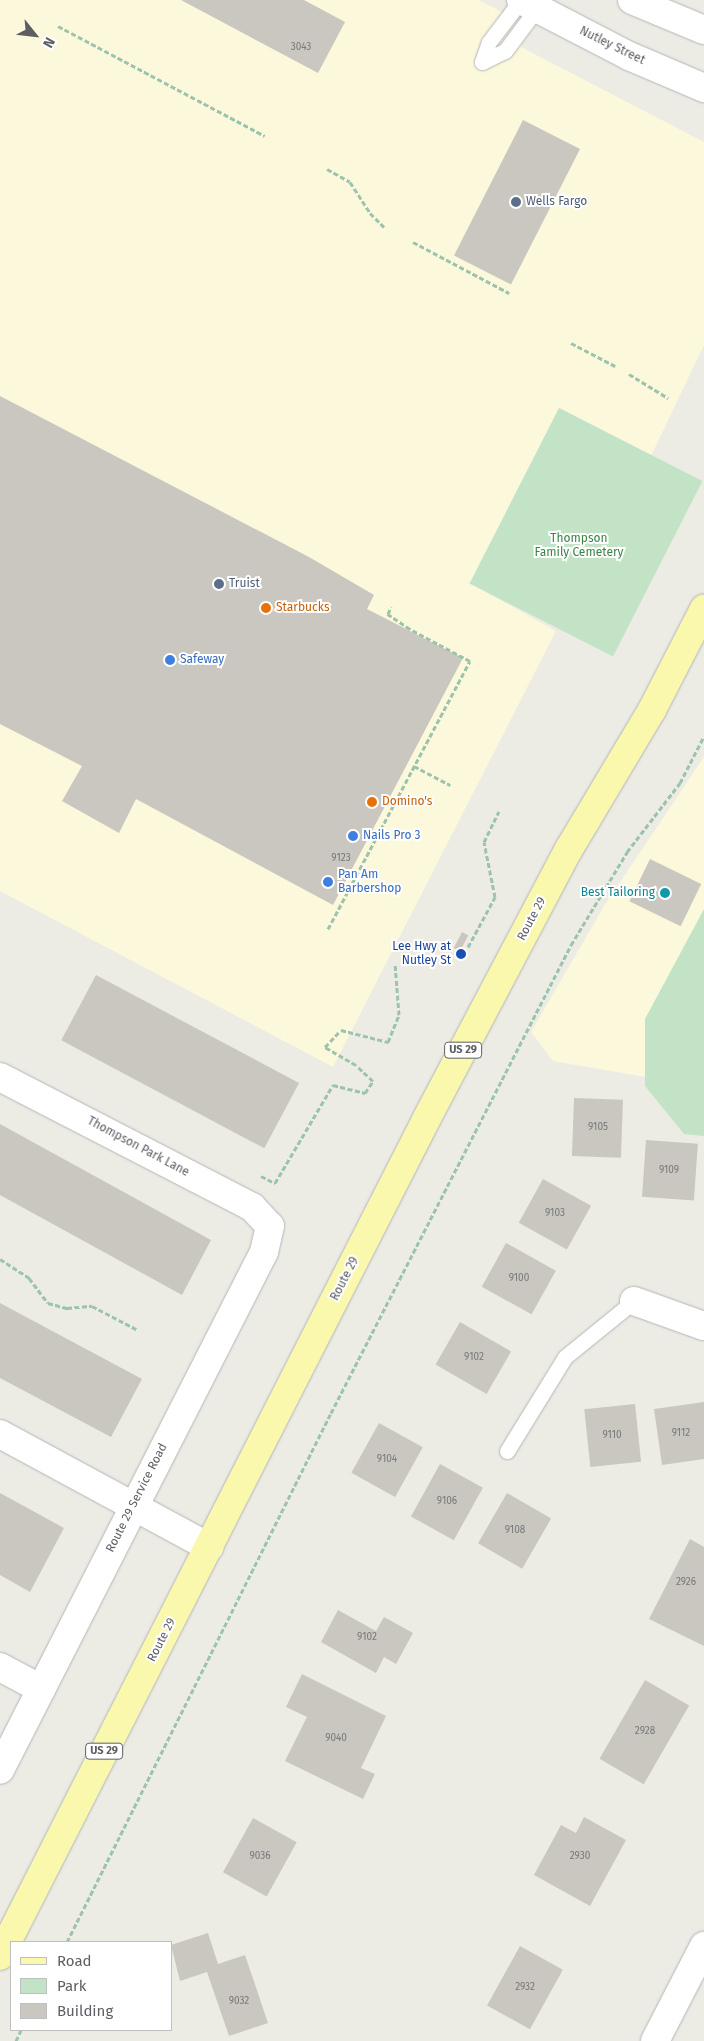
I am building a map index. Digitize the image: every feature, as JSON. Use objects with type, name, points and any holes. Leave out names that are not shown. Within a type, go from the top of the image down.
[{"type":"main road","name":"Route 29","points":[[0,1956],[518,946],[669,679],[704,610]]},
{"type":"street","points":[[632,0],[704,30]]},
{"type":"street","name":"Nutley Street","points":[[526,3],[629,56],[704,88]]},
{"type":"street","name":"Thompson Park Lane","points":[[0,1077],[252,1207],[270,1226]]},
{"type":"street","name":"Route 29 Service Road","points":[[0,1770],[132,1507],[264,1252],[270,1226]]},
{"type":"street","points":[[634,1301],[704,1326]]},
{"type":"street","points":[[0,1434],[209,1547]]},
{"type":"street","points":[[0,1668],[41,1689]]},
{"type":"street","points":[[655,2041],[704,1946]]},
{"type":"lane","points":[[507,1451],[565,1357],[634,1301]]},
{"type":"path","points":[[58,26],[265,136]]},
{"type":"path","points":[[327,169],[350,182],[384,227]]},
{"type":"path","points":[[413,242],[509,294]]},
{"type":"path","points":[[571,343],[615,366]]},
{"type":"path","points":[[629,374],[668,398]]},
{"type":"path","points":[[328,928],[470,661],[410,629],[388,614],[391,607]]},
{"type":"path","points":[[67,1941],[331,1413],[600,891],[647,823],[680,783],[703,738]]},
{"type":"path","points":[[414,766],[450,785]]},
{"type":"path","points":[[468,948],[495,897],[484,842],[499,811]]},
{"type":"path","points":[[261,1176],[275,1183],[333,1084],[365,1093],[372,1081],[356,1065],[325,1047],[341,1030],[388,1042],[399,1015],[395,963]]},
{"type":"path","points":[[0,1259],[30,1278],[48,1303],[67,1308],[92,1306],[138,1330]]},
{"type":"shaded area","points":[[0,0],[479,0],[530,27],[521,47],[704,142],[704,345],[651,456],[560,408],[470,583],[556,631],[333,1067],[0,891]]},
{"type":"shaded area","points":[[704,757],[704,973],[646,1077],[553,1061],[531,1032],[604,906]]},
{"type":"green space","name":"Thompson Family Cemetery","points":[[559,408],[702,481],[613,657],[470,584]]},
{"type":"green space","points":[[704,909],[704,1136],[684,1134],[645,1086],[645,1019]]},
{"type":"building","points":[[181,0],[304,0],[345,22],[318,73]]},
{"type":"building","name":"Wells Fargo","points":[[523,120],[580,149],[511,284],[454,255]]},
{"type":"building","name":"Safeway","points":[[0,396],[309,557],[374,595],[367,609],[463,658],[333,905],[136,799],[119,833],[62,801],[82,766],[0,724]]},
{"type":"building","name":"Best Tailoring","points":[[650,859],[701,884],[681,926],[629,901]]},
{"type":"building","points":[[462,932],[468,935],[460,951],[454,948]]},
{"type":"building","points":[[96,975],[299,1083],[264,1148],[61,1040]]},
{"type":"building","points":[[574,1098],[623,1100],[621,1158],[572,1156]]},
{"type":"building","points":[[0,1124],[211,1240],[182,1295],[0,1195]]},
{"type":"building","points":[[646,1140],[698,1144],[694,1200],[642,1197]]},
{"type":"building","points":[[543,1179],[591,1206],[567,1249],[519,1223]]},
{"type":"building","points":[[506,1243],[556,1271],[532,1314],[482,1287]]},
{"type":"building","points":[[0,1303],[142,1379],[111,1437],[0,1378]]},
{"type":"building","points":[[460,1322],[511,1352],[487,1394],[436,1364]]},
{"type":"building","points":[[704,1402],[704,1459],[662,1465],[654,1409]]},
{"type":"building","points":[[635,1404],[641,1462],[590,1467],[584,1409]]},
{"type":"building","points":[[379,1423],[423,1447],[395,1497],[351,1473]]},
{"type":"building","points":[[440,1464],[483,1488],[454,1540],[411,1516]]},
{"type":"building","points":[[0,1493],[64,1528],[30,1592],[0,1575]]},
{"type":"building","points":[[507,1493],[551,1518],[522,1569],[478,1543]]},
{"type":"building","points":[[690,1539],[704,1547],[704,1646],[649,1619]]},
{"type":"building","points":[[338,1610],[376,1631],[384,1617],[413,1633],[396,1664],[384,1657],[376,1673],[321,1642]]},
{"type":"building","points":[[302,1674],[386,1716],[361,1768],[375,1774],[363,1799],[285,1761],[307,1717],[286,1707]]},
{"type":"building","points":[[645,1680],[689,1706],[644,1784],[600,1759]]},
{"type":"building","points":[[584,1817],[626,1840],[590,1906],[534,1875],[561,1825],[576,1833]]},
{"type":"building","points":[[253,1818],[297,1842],[267,1896],[223,1872]]},
{"type":"building","points":[[208,1933],[218,1964],[245,1955],[268,2023],[229,2036],[207,1972],[180,1981],[172,1945]]},
{"type":"building","points":[[520,1946],[563,1970],[530,2029],[487,2005]]},
{"type":"place","name":"Wells Fargo","points":[[516,202]]},
{"type":"place","name":"Truist","points":[[219,584]]},
{"type":"place","name":"Starbucks","points":[[266,608]]},
{"type":"place","name":"Safeway","points":[[170,660]]},
{"type":"place","name":"Domino's","points":[[372,802]]},
{"type":"place","name":"Nails Pro 3","points":[[353,836]]},
{"type":"place","name":"Pan Am Barbershop","points":[[328,882]]},
{"type":"place","name":"Best Tailoring","points":[[665,893]]},
{"type":"place","name":"Lee Hwy at Nutley St","points":[[461,954]]}]
